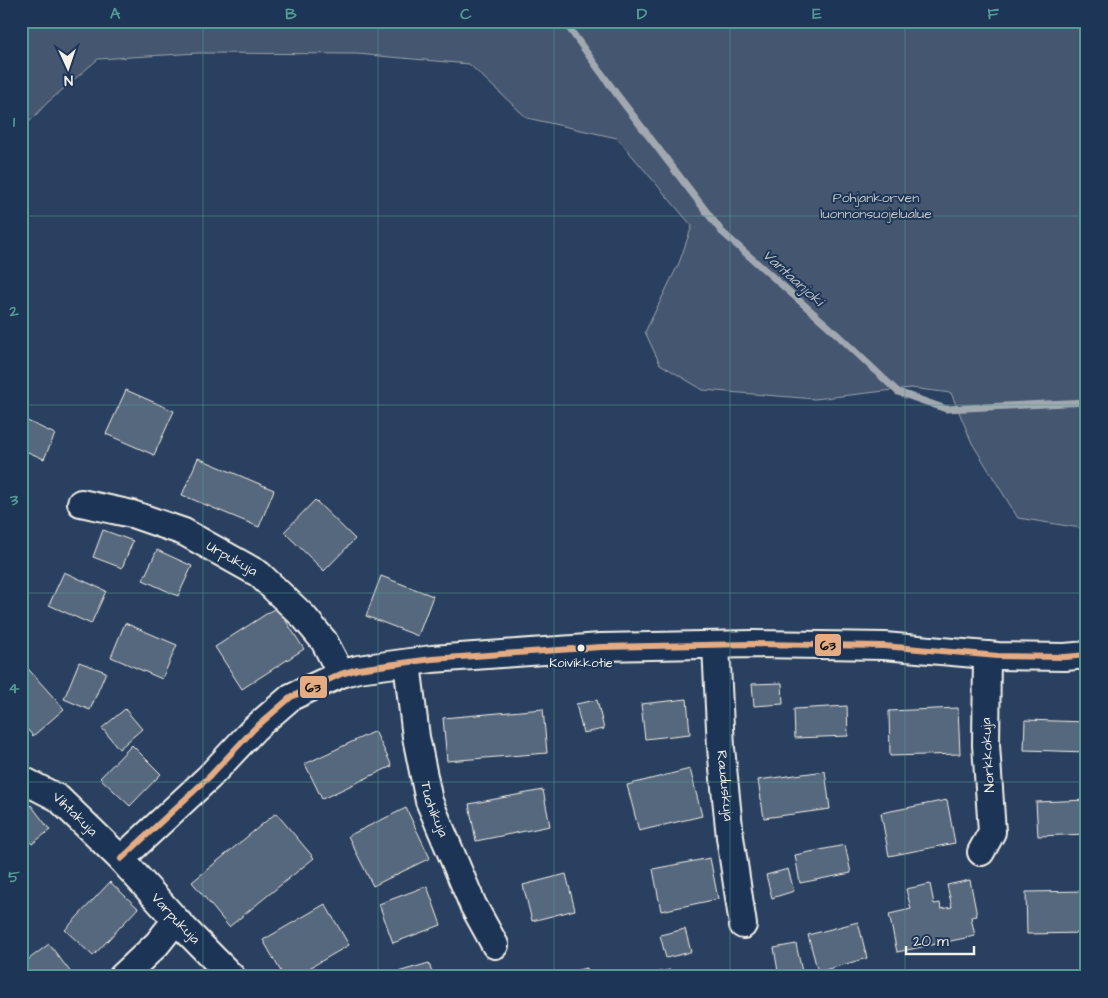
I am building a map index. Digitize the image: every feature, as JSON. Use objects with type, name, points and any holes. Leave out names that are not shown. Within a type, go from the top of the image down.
[{"type":"street","name":"Urpukuja","points":[[81,503],[132,514],[184,532],[259,574],[304,617],[324,641],[341,674]]},
{"type":"street","points":[[121,860],[209,777],[254,729],[291,697],[341,674],[358,669],[432,659],[602,647],[753,644],[884,646],[987,655],[1065,657],[1087,655]]},
{"type":"street","name":"Rauduskuja","points":[[716,645],[721,748],[730,837],[743,925]]},
{"type":"street","name":"Norkkokuja","points":[[981,852],[992,832],[986,745],[987,655]]},
{"type":"street","name":"Tuohikuja","points":[[408,662],[416,737],[429,801],[473,905],[494,946]]},
{"type":"street","name":"Vihtakuja","points":[[21,779],[58,798],[121,860]]},
{"type":"street","name":"Varpukuja","points":[[121,860],[232,977]]},
{"type":"street","points":[[122,977],[157,944],[176,920]]},
{"type":"green space","name":"Pohjankorven luonnonsuojelualue","points":[[21,21],[1087,21],[1087,529],[1018,518],[972,443],[951,393],[911,388],[815,399],[703,390],[660,364],[645,332],[679,263],[692,226],[617,138],[527,118],[469,64],[357,54],[198,53],[98,59],[47,103],[21,131]]},
{"type":"building","points":[[126,390],[174,411],[154,455],[106,434]]},
{"type":"building","points":[[21,418],[55,434],[44,459],[21,449]]},
{"type":"building","points":[[198,458],[274,490],[259,527],[182,495]]},
{"type":"building","points":[[315,500],[355,539],[324,571],[284,532]]},
{"type":"building","points":[[103,530],[133,541],[122,568],[93,557]]},
{"type":"building","points":[[157,550],[192,566],[178,596],[143,580]]},
{"type":"building","points":[[64,572],[106,591],[91,624],[49,605]]},
{"type":"building","points":[[381,576],[433,596],[418,636],[366,616]]},
{"type":"building","points":[[277,607],[304,649],[242,689],[215,647]]},
{"type":"building","points":[[125,623],[177,645],[162,679],[111,657]]},
{"type":"building","points":[[21,661],[64,709],[33,736],[21,722]]},
{"type":"building","points":[[79,662],[106,672],[90,710],[64,699]]},
{"type":"building","points":[[782,683],[783,704],[754,706],[752,684]]},
{"type":"building","points":[[687,699],[690,734],[645,739],[641,704]]},
{"type":"building","points":[[597,700],[604,729],[583,733],[576,704]]},
{"type":"building","points":[[847,706],[848,736],[795,738],[794,709]]},
{"type":"building","points":[[958,708],[960,754],[890,756],[889,711]]},
{"type":"building","points":[[125,709],[142,729],[119,749],[102,728]]},
{"type":"building","points":[[543,709],[547,753],[447,761],[443,718]]},
{"type":"building","points":[[1025,720],[1087,722],[1087,752],[1024,750]]},
{"type":"building","points":[[375,731],[392,766],[322,799],[305,764]]},
{"type":"building","points":[[132,745],[161,774],[130,806],[100,778]]},
{"type":"building","points":[[690,769],[702,816],[639,831],[627,785]]},
{"type":"building","points":[[825,771],[830,809],[764,818],[758,780]]},
{"type":"building","points":[[543,790],[550,826],[476,841],[469,804]]},
{"type":"building","points":[[947,800],[955,843],[889,856],[881,813]]},
{"type":"building","points":[[1087,800],[1087,834],[1038,836],[1036,802]]},
{"type":"building","points":[[31,805],[50,830],[32,844],[21,831],[21,813]]},
{"type":"building","points":[[406,808],[430,858],[373,886],[348,836]]},
{"type":"building","points":[[276,813],[314,858],[229,927],[192,882]]},
{"type":"building","points":[[845,845],[851,873],[800,883],[795,855]]},
{"type":"building","points":[[710,858],[718,899],[661,911],[653,869]]},
{"type":"building","points":[[788,869],[794,891],[772,898],[766,875]]},
{"type":"building","points":[[566,874],[575,910],[532,921],[523,885]]},
{"type":"building","points":[[970,880],[977,916],[971,917],[975,936],[897,952],[889,914],[911,909],[906,889],[930,884],[934,904],[940,903],[941,909],[952,907],[947,885]]},
{"type":"building","points":[[110,882],[138,908],[93,956],[65,930]]},
{"type":"building","points":[[427,886],[441,925],[393,943],[379,904]]},
{"type":"building","points":[[1087,891],[1087,933],[1027,934],[1026,892]]},
{"type":"building","points":[[325,904],[349,945],[294,977],[284,977],[263,940]]},
{"type":"building","points":[[858,922],[867,958],[818,972],[808,935]]},
{"type":"building","points":[[685,929],[691,952],[666,958],[660,935]]},
{"type":"building","points":[[49,944],[72,974],[68,977],[21,977],[21,965]]},
{"type":"building","points":[[796,944],[802,972],[779,977],[774,948]]},
{"type":"building","points":[[429,963],[433,977],[399,977],[398,972]]},
{"type":"building","points":[[587,968],[589,977],[545,977]]},
{"type":"building","points":[[346,970],[350,977],[335,977]]},
{"type":"building","points":[[670,970],[671,977],[634,977]]},
{"type":"waterway","name":"Vantaanjoki","points":[[564,21],[618,96],[722,232],[828,326],[898,392],[946,409],[1087,402]]},
{"type":"transit line","name":"63","points":[[121,859],[209,777],[254,729],[291,697],[341,674],[358,669],[432,659],[601,647],[753,644],[884,646],[998,656],[1065,657],[1087,655]]},
{"type":"place","name":"Koivikkotie","points":[[581,648]]}]
